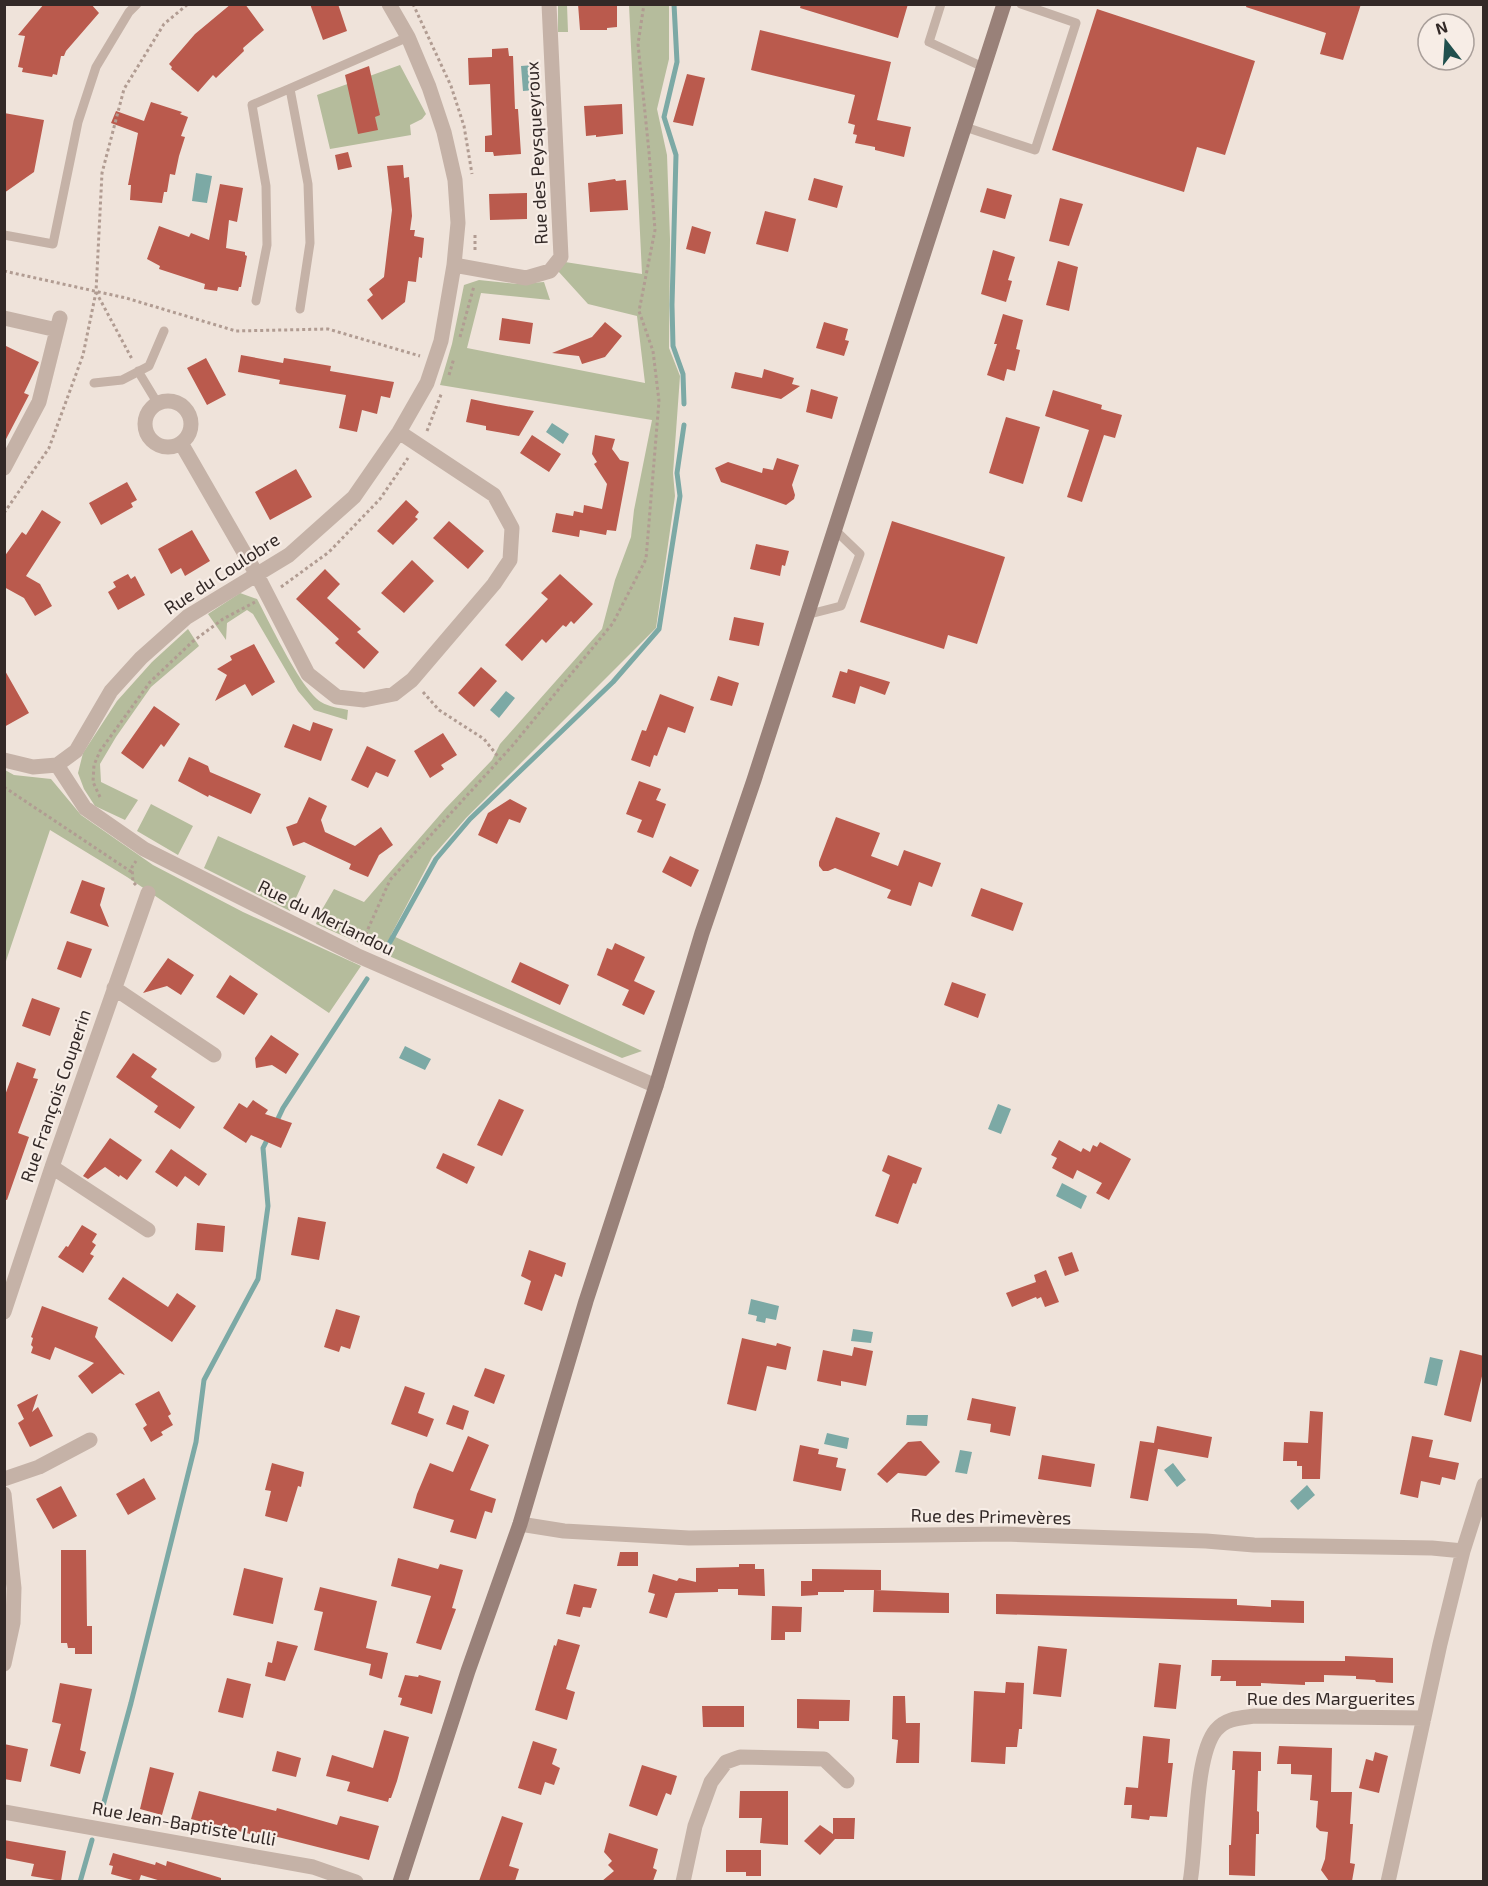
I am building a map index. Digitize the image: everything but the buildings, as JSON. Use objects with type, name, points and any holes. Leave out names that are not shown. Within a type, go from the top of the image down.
[{"type":"main road","points":[[400,1881],[468,1671],[520,1524],[586,1302],[656,1086],[702,933],[754,780],[1004,4]]},
{"type":"street","name":"Rue du Coulobre","points":[[57,765],[76,751],[111,691],[141,658],[187,617],[289,555],[354,497],[399,432],[427,383],[441,341],[454,264],[458,223],[455,180],[438,114],[408,37],[389,4]]},
{"type":"street","name":"Rue des Peysqueyroux","points":[[454,264],[526,278],[550,271],[561,257],[549,4]]},
{"type":"street","points":[[4,318],[59,324],[39,402],[4,468]]},
{"type":"street","points":[[173,402],[180,405],[190,416],[190,431],[181,443],[174,447],[160,446],[148,436],[145,421],[147,414],[158,404],[173,402]]},
{"type":"street","points":[[181,443],[257,576],[308,674],[338,697],[364,700],[394,694],[412,680],[494,584],[510,560],[512,528],[494,495],[399,432]]},
{"type":"street","points":[[4,760],[33,767],[57,765]]},
{"type":"street","name":"Rue du Merlandou","points":[[57,765],[85,808],[144,849],[356,955],[656,1086]]},
{"type":"street","name":"Rue François Couperin","points":[[4,1312],[148,893]]},
{"type":"street","points":[[114,988],[214,1055]]},
{"type":"street","points":[[52,1167],[148,1230]]},
{"type":"street","points":[[4,1479],[39,1467],[90,1440]]},
{"type":"street","points":[[1388,1881],[1463,1551],[1484,1485]]},
{"type":"street","points":[[4,1494],[14,1588],[13,1623],[4,1664]]},
{"type":"street","name":"Rue des Primevères","points":[[520,1524],[564,1531],[689,1538],[1004,1534],[1206,1541],[1254,1545],[1432,1548],[1463,1551]]},
{"type":"street","name":"Rue des Marguerites","points":[[1190,1881],[1205,1749],[1216,1729],[1233,1718],[1255,1716],[1424,1718]]},
{"type":"street","points":[[683,1881],[695,1826],[711,1782],[726,1762],[740,1757],[824,1759],[846,1781]]},
{"type":"street","name":"Rue Jean-Baptiste Lulli","points":[[4,1812],[313,1867],[356,1881]]},
{"type":"lane","points":[[4,235],[52,244],[78,122],[96,67],[136,4]]},
{"type":"lane","points":[[941,4],[929,42],[983,67]]},
{"type":"lane","points":[[965,127],[1035,150],[1076,23],[1021,4]]},
{"type":"lane","points":[[256,301],[267,245],[266,186],[252,105],[408,37]]},
{"type":"lane","points":[[290,88],[308,184],[310,243],[300,309]]},
{"type":"lane","points":[[93,383],[122,380],[149,366],[164,332]]},
{"type":"lane","points":[[138,371],[158,404]]},
{"type":"lane","points":[[806,615],[841,606],[860,554],[834,529]]},
{"type":"path","points":[[4,513],[49,447],[83,355],[96,292],[102,173],[124,89],[164,24],[188,4]]},
{"type":"path","points":[[413,4],[451,86],[464,126],[473,181]]},
{"type":"path","points":[[356,955],[390,880],[500,759],[613,623],[646,559],[659,401],[653,351],[639,311],[655,230],[638,44],[644,4]]},
{"type":"path","points":[[458,343],[474,285],[475,224]]},
{"type":"path","points":[[4,271],[126,298],[236,331],[328,329],[434,360]]},
{"type":"path","points":[[96,292],[138,371]]},
{"type":"path","points":[[448,376],[455,354]]},
{"type":"path","points":[[102,802],[93,782],[94,765],[100,751],[150,682],[192,642],[223,619],[253,602],[268,597],[329,552],[380,499],[429,429],[444,387]]},
{"type":"path","points":[[412,680],[439,710],[484,739],[500,759]]},
{"type":"path","points":[[4,787],[133,873]]},
{"type":"path","points":[[144,849],[132,867],[133,882],[148,893]]},
{"type":"green space","points":[[558,5],[567,5],[568,32],[558,32]]},
{"type":"green space","points":[[629,5],[669,5],[669,59],[657,109],[667,155],[670,239],[669,348],[680,376],[673,473],[675,496],[656,628],[466,818],[432,857],[391,935],[642,1051],[622,1058],[316,924],[334,889],[364,902],[445,809],[492,760],[500,744],[602,629],[615,580],[631,537],[634,510],[652,420],[440,385],[452,344],[464,285],[479,280],[518,284],[544,282],[550,300],[481,293],[467,348],[645,383],[637,316],[588,304],[558,271],[565,262],[642,274]]},
{"type":"green space","points":[[400,65],[426,114],[422,119],[410,125],[411,135],[330,149],[317,95]]},
{"type":"green space","points":[[240,593],[257,599],[295,670],[313,695],[324,704],[348,710],[347,720],[314,710],[298,691],[253,614],[247,610],[227,623],[226,640],[208,614]]},
{"type":"green space","points":[[188,629],[199,646],[151,687],[100,764],[101,782],[138,800],[125,820],[95,806],[84,789],[78,773],[83,753],[117,701],[152,662]]},
{"type":"green space","points":[[5,770],[14,775],[51,779],[81,815],[153,865],[243,912],[361,966],[329,1013],[127,877],[50,830],[5,964]]},
{"type":"green space","points":[[151,804],[193,826],[178,855],[137,831]]},
{"type":"green space","points":[[218,836],[306,876],[290,911],[204,868]]},
{"type":"water","points":[[534,65],[536,90],[523,91],[521,66]]},
{"type":"water","points":[[196,173],[212,176],[207,203],[192,201]]},
{"type":"water","points":[[552,423],[569,434],[563,444],[546,432]]},
{"type":"water","points":[[506,691],[515,698],[499,718],[490,710]]},
{"type":"water","points":[[405,1046],[431,1059],[425,1070],[399,1058]]},
{"type":"water","points":[[998,1104],[1011,1109],[1001,1134],[988,1129]]},
{"type":"water","points":[[1062,1183],[1087,1196],[1081,1209],[1056,1196]]},
{"type":"water","points":[[751,1299],[779,1306],[776,1320],[766,1318],[765,1323],[756,1321],[757,1316],[748,1314]]},
{"type":"water","points":[[853,1329],[873,1332],[871,1343],[851,1341]]},
{"type":"water","points":[[1430,1357],[1443,1360],[1437,1386],[1424,1383]]},
{"type":"water","points":[[907,1415],[928,1415],[927,1426],[906,1425]]},
{"type":"water","points":[[827,1433],[849,1438],[847,1449],[824,1444]]},
{"type":"water","points":[[960,1450],[972,1452],[967,1474],[955,1472]]},
{"type":"water","points":[[1173,1463],[1186,1480],[1177,1487],[1164,1470]]},
{"type":"water","points":[[1307,1485],[1315,1495],[1298,1510],[1290,1501]]},
{"type":"waterway","points":[[674,4],[677,62],[664,117],[676,155],[673,346],[683,374],[684,404]]},
{"type":"waterway","points":[[385,951],[436,859],[470,819],[613,682],[659,629],[680,496],[677,473],[684,425]]},
{"type":"waterway","points":[[275,1125],[283,1108],[367,979]]},
{"type":"waterway","points":[[101,1813],[196,1442],[204,1380],[258,1279],[268,1206],[263,1148],[269,1136]]},
{"type":"waterway","points":[[80,1882],[92,1840]]}]
